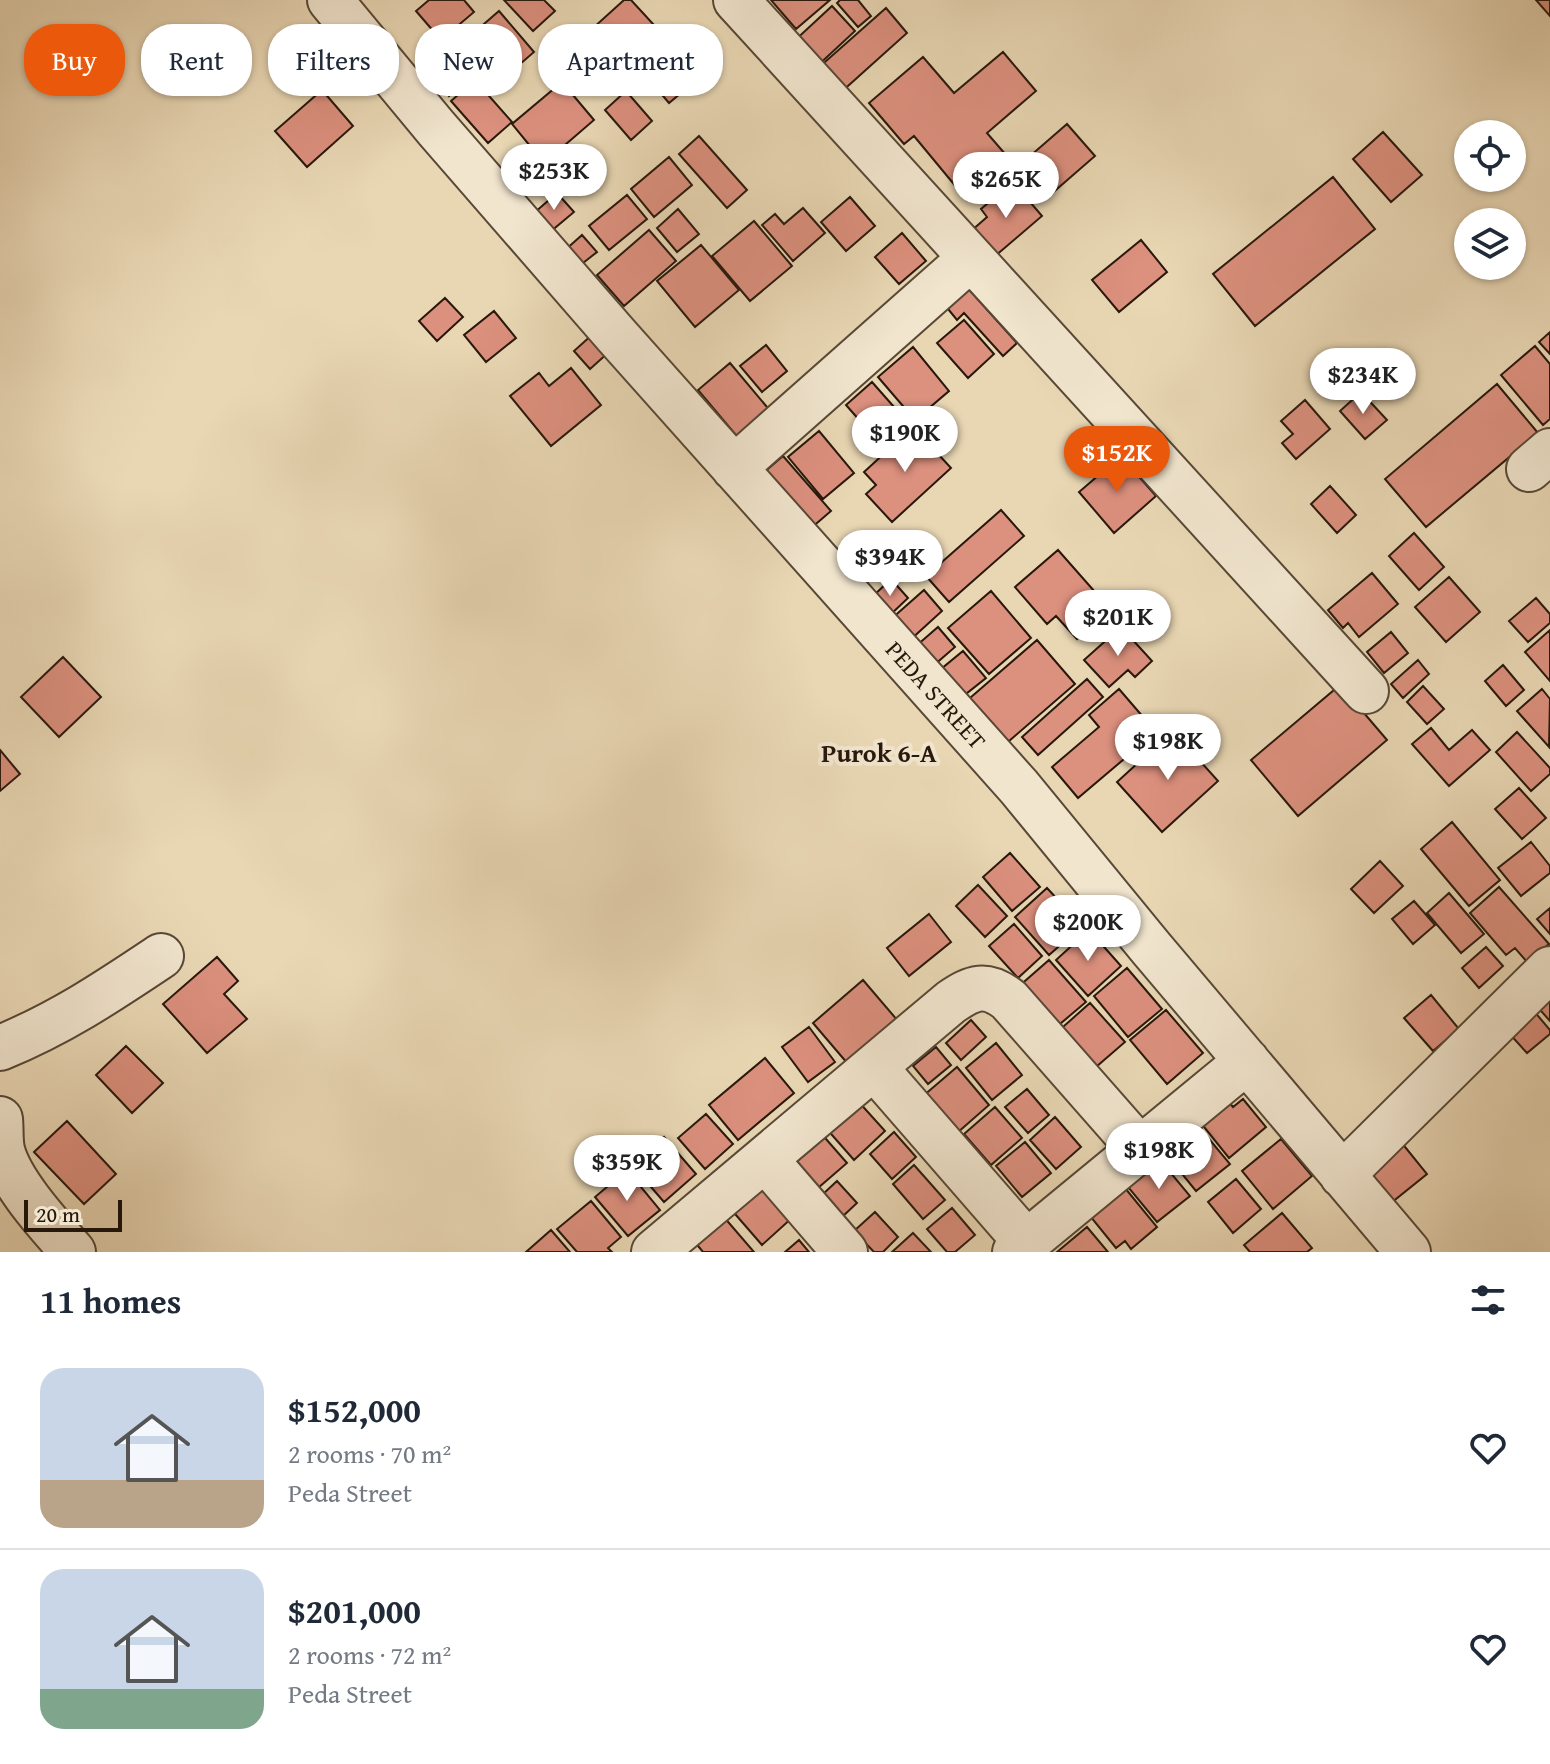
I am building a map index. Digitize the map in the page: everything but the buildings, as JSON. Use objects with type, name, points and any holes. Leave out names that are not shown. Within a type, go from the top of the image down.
[{"type":"street","name":"PEDA STREET","points":[[330,0],[436,128],[1019,787],[1408,1252]]},
{"type":"street","points":[[736,0],[1366,691]]},
{"type":"street","points":[[734,468],[971,258]]},
{"type":"street","points":[[0,1048],[37,1033],[90,1004],[161,956]]},
{"type":"street","points":[[1342,1175],[1550,969]]},
{"type":"street","points":[[654,1252],[951,1002],[966,991],[981,987],[997,990],[1009,1000],[1140,1149]]},
{"type":"street","points":[[874,1067],[1021,1247],[1247,1061]]},
{"type":"street","points":[[0,1119],[3,1151],[16,1179],[41,1216],[73,1252]]},
{"type":"street","points":[[765,1159],[845,1252]]},
{"type":"district","name":"Purok 6-A","points":[[879,752]]}]
